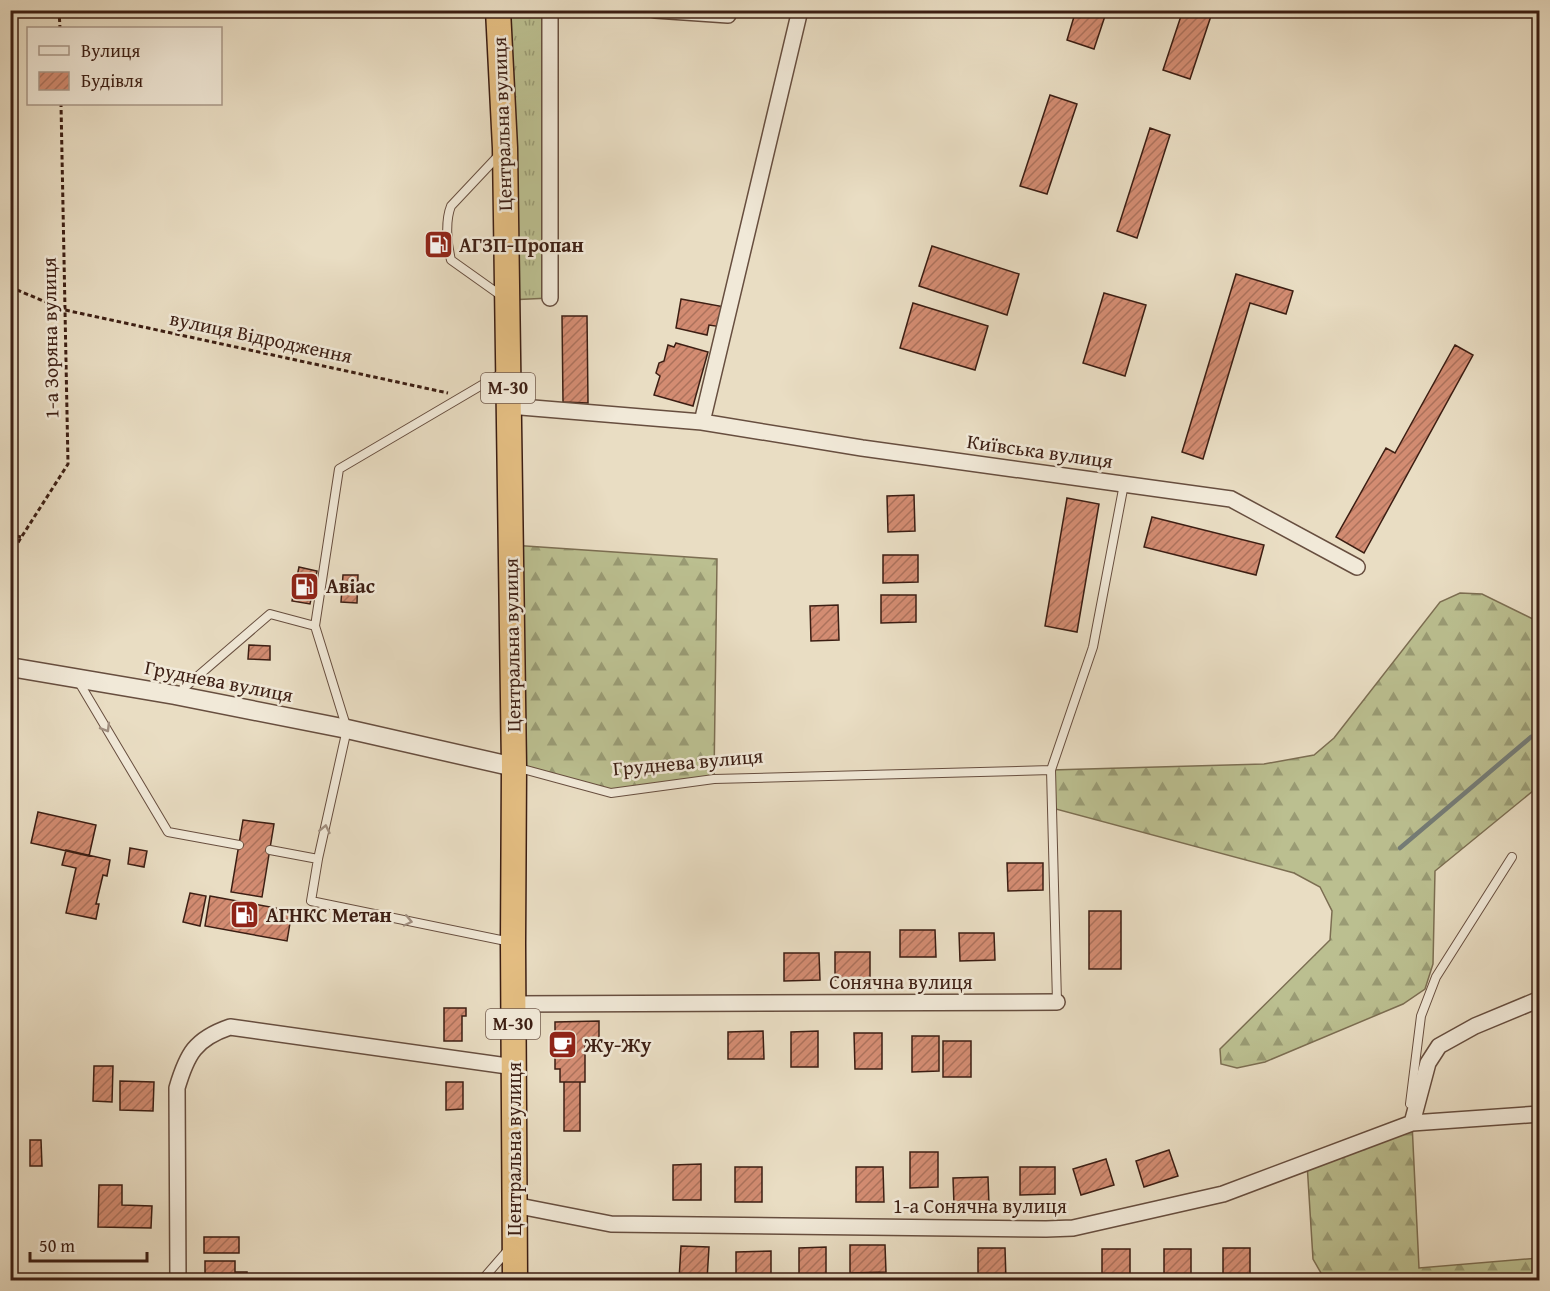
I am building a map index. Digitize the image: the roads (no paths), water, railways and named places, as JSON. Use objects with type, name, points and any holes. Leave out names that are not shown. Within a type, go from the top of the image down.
[{"type":"highway","name":"Центральна вулиця","points":[[498,10],[505,148],[514,766],[515,1281]]},
{"type":"street","points":[[550,10],[550,298]]},
{"type":"street","points":[[655,10],[728,15],[728,10]]},
{"type":"street","points":[[702,422],[800,10]]},
{"type":"street","name":"Київська вулиця","points":[[509,406],[702,422],[862,448],[1231,499],[1357,567]]},
{"type":"street","name":"Груднева вулиця","points":[[10,666],[175,695],[347,729],[514,766]]},
{"type":"street","points":[[1412,1123],[1428,1062],[1439,1046],[1475,1026],[1539,999]]},
{"type":"street","name":"Сонячна вулиця","points":[[513,1004],[1057,1002]]},
{"type":"street","points":[[178,1281],[177,1088],[184,1065],[196,1047],[211,1034],[230,1027],[514,1067]]},
{"type":"street","name":"1-а Сонячна вулиця","points":[[514,1205],[611,1224],[1073,1228],[1223,1194],[1412,1123],[1539,1113]]},
{"type":"lane","points":[[505,148],[451,206],[448,215],[451,260],[507,300]]},
{"type":"lane","points":[[508,370],[339,469],[315,626],[347,729],[310,901],[513,943]]},
{"type":"lane","points":[[1051,770],[1093,647],[1124,484]]},
{"type":"lane","points":[[175,695],[270,614],[315,626]]},
{"type":"lane","points":[[76,678],[168,832],[239,845]]},
{"type":"lane","name":"Груднева вулиця","points":[[514,766],[611,793],[714,778],[1051,770]]},
{"type":"lane","name":"Сонячна вулиця","points":[[1051,770],[1057,1002]]},
{"type":"lane","points":[[270,850],[318,859]]},
{"type":"lane","points":[[1412,1123],[1409,1113],[1421,1016],[1436,977],[1512,857]]},
{"type":"lane","points":[[482,1281],[515,1242]]},
{"type":"waterway","points":[[1400,848],[1531,737],[1540,734]]},
{"type":"place","name":"АГЗП-Пропан","points":[[438,245]]},
{"type":"place","name":"Авіас","points":[[305,586]]},
{"type":"place","name":"АГНКС Метан","points":[[245,915]]},
{"type":"place","name":"Жу-Жу","points":[[563,1045]]}]
